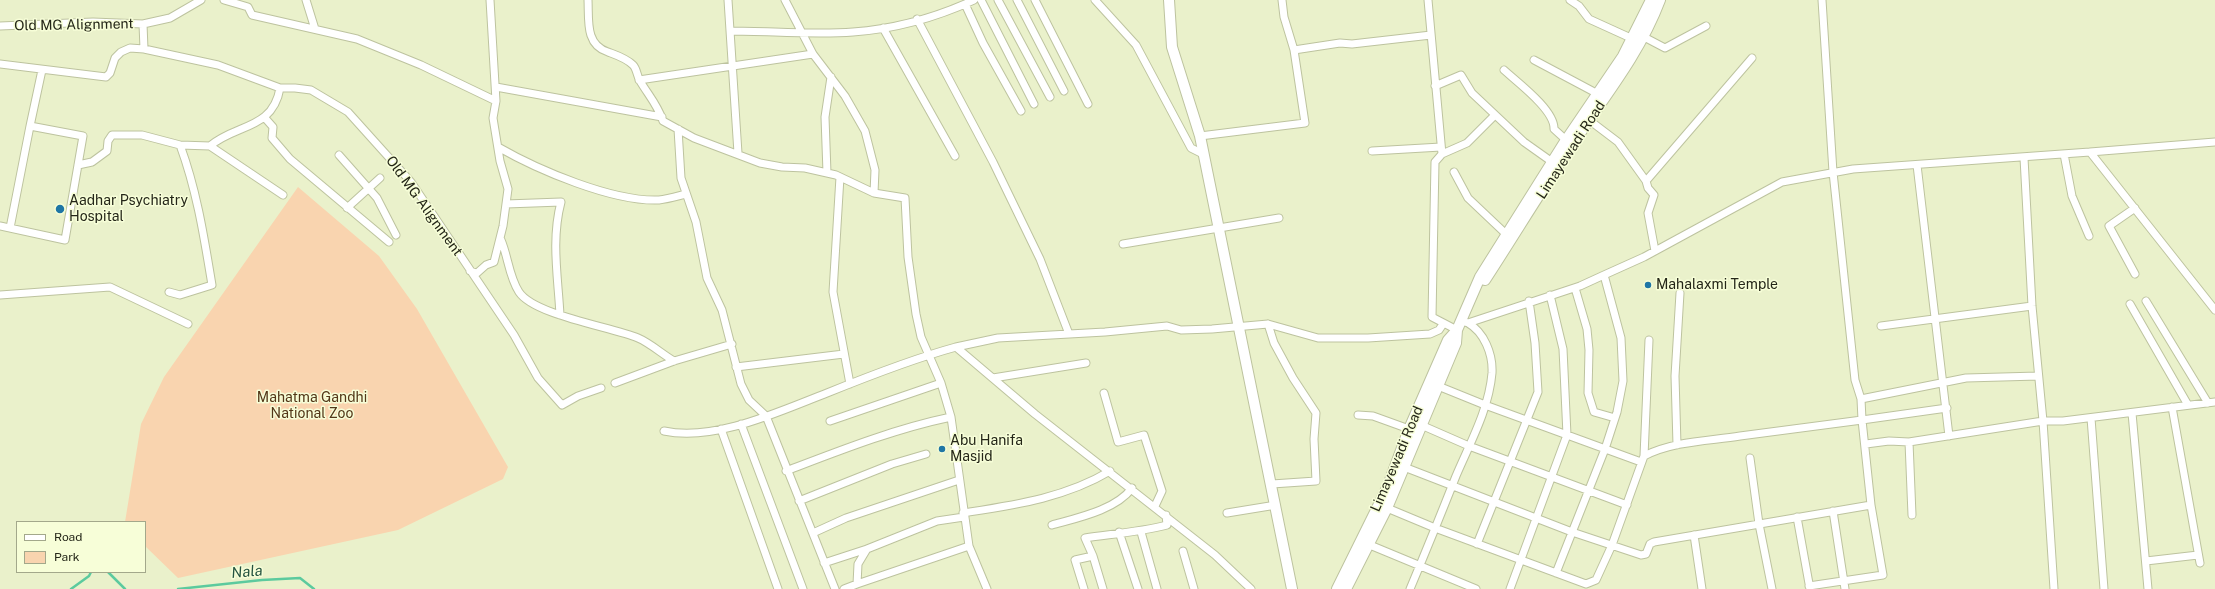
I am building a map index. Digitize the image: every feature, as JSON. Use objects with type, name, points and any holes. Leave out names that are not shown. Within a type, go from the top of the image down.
[{"type":"street","points":[[143,24],[170,18],[201,0]]},
{"type":"street","points":[[224,0],[248,7],[252,15],[357,40],[422,65],[496,101]]},
{"type":"street","points":[[306,0],[315,29]]},
{"type":"street","points":[[470,271],[478,272],[486,265],[494,262],[500,240],[508,188],[493,118],[496,101],[496,87],[490,0]]},
{"type":"street","points":[[588,0],[589,31],[593,43],[602,51],[618,56],[633,65],[640,80],[657,104],[663,121],[694,138],[738,153],[760,163],[805,168],[827,173],[840,177],[874,193],[905,198],[908,257],[916,314],[927,354],[941,383],[951,417],[969,546],[987,589]]},
{"type":"street","points":[[728,0],[738,153]]},
{"type":"street","points":[[785,0],[813,54],[845,96],[865,131],[875,170],[874,193]]},
{"type":"street","points":[[730,31],[852,32],[883,28],[948,12],[974,0]]},
{"type":"street","points":[[981,0],[1034,104]]},
{"type":"street","points":[[998,0],[1050,97]]},
{"type":"street","points":[[1017,0],[1064,91]]},
{"type":"street","points":[[1035,0],[1088,104]]},
{"type":"street","points":[[1095,0],[1136,45],[1191,148],[1203,154]]},
{"type":"street","points":[[1169,0],[1172,46],[1200,136],[1238,328],[1272,484],[1292,589]]},
{"type":"street","points":[[1200,136],[1305,123],[1294,50],[1284,17],[1282,0]]},
{"type":"street","points":[[1428,0],[1441,150],[1435,162],[1432,317],[1443,324],[1462,324],[1574,288],[1655,251],[1782,182],[1852,168],[2024,158],[2215,142]]},
{"type":"street","points":[[1570,0],[1579,6],[1589,19],[1633,39]]},
{"type":"street","name":"Limayewadi Road","points":[[1473,296],[1489,274],[1555,164],[1566,140],[1598,94],[1633,39],[1651,0]]},
{"type":"street","name":"Limayewadi Road","points":[[1337,589],[1387,508],[1456,343],[1480,277],[1506,234],[1555,164],[1624,71],[1644,37],[1660,0]]},
{"type":"street","points":[[1797,518],[1809,587],[1883,575],[1871,505],[1866,444],[1856,380],[1833,172],[1822,0]]},
{"type":"street","points":[[965,4],[983,43],[1020,111]]},
{"type":"street","points":[[917,19],[993,162],[1040,259],[1069,334]]},
{"type":"street","name":"Old MG Alignment","points":[[0,26],[93,22],[143,24],[144,49],[218,65],[254,77],[280,88],[311,90],[348,112],[411,182],[514,336],[538,378],[562,405],[578,396],[601,388]]},
{"type":"street","points":[[1644,37],[1665,48],[1706,26]]},
{"type":"street","points":[[883,28],[955,156]]},
{"type":"street","points":[[1294,50],[1340,43],[1352,44],[1431,35]]},
{"type":"street","points":[[0,64],[106,77],[110,73],[115,58],[121,52],[130,48],[144,49]]},
{"type":"street","points":[[640,80],[733,68],[813,54]]},
{"type":"street","points":[[1646,181],[1752,58]]},
{"type":"street","points":[[1534,60],[1598,94]]},
{"type":"street","points":[[10,228],[42,70]]},
{"type":"street","points":[[1504,70],[1537,99],[1554,124],[1554,129],[1566,140]]},
{"type":"street","points":[[1435,86],[1461,75],[1472,94],[1524,142],[1555,164]]},
{"type":"street","points":[[827,173],[825,117],[831,77]]},
{"type":"street","points":[[496,87],[662,117]]},
{"type":"street","points":[[210,146],[227,134],[252,126],[265,118],[275,105],[280,88]]},
{"type":"street","points":[[1372,152],[1441,150],[1467,143],[1495,115]]},
{"type":"street","points":[[265,118],[273,127],[272,138],[290,159],[389,242]]},
{"type":"street","points":[[1589,120],[1618,142],[1646,181],[1648,188],[1654,195],[1648,213],[1655,251]]},
{"type":"street","points":[[0,226],[65,240],[83,136],[30,126]]},
{"type":"street","points":[[678,129],[681,178],[696,222],[707,278],[722,310],[732,344],[741,384],[749,400],[766,416],[786,470],[835,589]]},
{"type":"street","points":[[78,165],[92,162],[107,151],[108,141],[112,135],[142,135],[180,145],[210,146],[283,195]]},
{"type":"street","points":[[169,292],[180,294],[212,285],[200,211],[192,177],[180,145]]},
{"type":"street","points":[[498,147],[520,160],[573,182],[636,199],[660,200],[686,194]]},
{"type":"street","points":[[2090,152],[2215,310]]},
{"type":"street","points":[[2064,154],[2072,196],[2089,236]]},
{"type":"street","points":[[339,155],[377,198],[396,235]]},
{"type":"street","points":[[2024,158],[2032,306],[2043,422],[2054,589]]},
{"type":"street","points":[[1917,165],[1944,382],[1949,436]]},
{"type":"street","points":[[1454,172],[1468,198],[1506,234]]},
{"type":"street","points":[[840,177],[833,292],[850,384]]},
{"type":"street","points":[[348,208],[380,178]]},
{"type":"street","points":[[506,204],[561,202],[558,216],[555,250],[560,315]]},
{"type":"street","points":[[2135,208],[2109,226],[2135,274]]},
{"type":"street","points":[[1123,244],[1279,218]]},
{"type":"street","points":[[500,240],[519,293],[531,302],[560,315],[639,338],[674,361]]},
{"type":"street","points":[[1556,573],[1605,449],[1615,418],[1623,381],[1621,338],[1604,275]]},
{"type":"street","points":[[0,295],[110,287],[188,324]]},
{"type":"street","points":[[1574,288],[1587,329],[1589,350],[1588,393],[1594,412],[1615,418]]},
{"type":"street","points":[[1677,445],[1675,376],[1680,293]]},
{"type":"street","points":[[1510,589],[1567,435],[1563,349],[1550,295]]},
{"type":"street","points":[[1477,544],[1512,462],[1538,392],[1535,343],[1529,302]]},
{"type":"street","points":[[1866,444],[1889,441],[1909,442],[2043,422],[2063,422],[2212,403],[2146,302]]},
{"type":"street","points":[[2130,304],[2188,405]]},
{"type":"street","points":[[1881,326],[2032,306]]},
{"type":"street","points":[[664,431],[681,435],[721,429],[741,424],[766,416],[927,354],[998,338],[1167,326],[1181,330],[1238,328],[1268,324],[1318,338],[1368,338],[1430,334],[1439,330],[1443,324]]},
{"type":"street","points":[[1268,324],[1274,343],[1292,378],[1316,413],[1314,439],[1316,481],[1272,484]]},
{"type":"street","points":[[1410,589],[1490,391],[1492,371],[1484,338],[1477,329],[1462,324]]},
{"type":"street","name":"Limayewadi Road","points":[[1346,589],[1409,430],[1448,340],[1462,324]]},
{"type":"street","points":[[1387,508],[1435,528],[1586,584],[1594,583],[1612,545],[1643,459],[1649,340]]},
{"type":"street","points":[[614,383],[674,361],[732,344]]},
{"type":"street","points":[[956,347],[994,378],[1034,414],[1132,488],[1215,555],[1251,589]]},
{"type":"street","points":[[736,367],[844,354]]},
{"type":"street","points":[[994,378],[1086,363]]},
{"type":"street","points":[[1860,399],[1966,378],[2038,376]]},
{"type":"street","points":[[830,421],[887,400],[941,383]]},
{"type":"street","points":[[1438,386],[1605,449],[1643,459],[1657,450],[1677,445],[1774,430],[1947,408]]},
{"type":"street","points":[[1104,393],[1118,442],[1144,435],[1162,491],[1155,506]]},
{"type":"street","points":[[2172,407],[2200,563]]},
{"type":"street","points":[[2132,413],[2148,589]]},
{"type":"street","points":[[1358,414],[1373,416],[1409,430]]},
{"type":"street","points":[[786,470],[887,433],[913,425],[951,417]]},
{"type":"street","points":[[2091,418],[2104,589]]},
{"type":"street","points":[[741,424],[803,589]]},
{"type":"street","points":[[1421,425],[1469,446],[1626,505]]},
{"type":"street","points":[[721,429],[778,589]]},
{"type":"street","points":[[1909,442],[1912,515]]},
{"type":"street","points":[[800,501],[892,464],[926,454]]},
{"type":"street","points":[[1750,458],[1759,524],[1772,589]]},
{"type":"street","points":[[1404,467],[1536,519],[1643,555],[1646,554],[1651,542],[1871,505]]},
{"type":"street","points":[[824,563],[867,549],[937,521],[1029,502],[1089,484],[1110,471]]},
{"type":"street","points":[[813,533],[860,514],[959,480]]},
{"type":"street","points":[[1052,525],[1074,520],[1096,512],[1126,496],[1132,488]]},
{"type":"street","points":[[1227,513],[1276,505]]},
{"type":"street","points":[[1833,511],[1845,589]]},
{"type":"street","points":[[1103,589],[1093,556],[1085,538],[1119,532],[1141,532],[1167,525],[1166,515]]},
{"type":"street","points":[[1119,532],[1138,589]]},
{"type":"street","points":[[1141,532],[1157,589]]},
{"type":"street","points":[[1694,535],[1702,589]]},
{"type":"street","points":[[1365,543],[1476,589]]},
{"type":"street","points":[[844,589],[969,546]]},
{"type":"street","points":[[857,584],[858,564],[867,549]]},
{"type":"street","points":[[1183,551],[1194,589]]},
{"type":"street","points":[[2146,561],[2198,555]]},
{"type":"street","points":[[1084,589],[1075,560],[1093,556]]},
{"type":"green space","name":"Mahatma Gandhi National Zoo","points":[[298,187],[379,256],[417,309],[508,467],[503,479],[398,530],[178,578],[146,547],[146,521],[125,521],[141,424],[164,377]]},
{"type":"waterway","name":"Nala","points":[[71,589],[89,576],[90,573]]},
{"type":"waterway","name":"Nala","points":[[109,573],[125,589]]},
{"type":"waterway","name":"Nala","points":[[178,589],[262,580],[300,578],[314,589]]},
{"type":"place","name":"Aadhar Psychiatry Hospital","points":[[60,209]]},
{"type":"place","name":"Mahalaxmi Temple","points":[[1648,285]]},
{"type":"place","name":"Abu Hanifa Masjid","points":[[942,449]]}]
